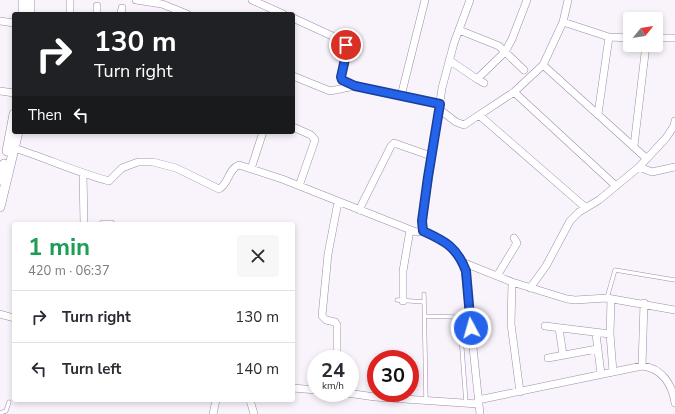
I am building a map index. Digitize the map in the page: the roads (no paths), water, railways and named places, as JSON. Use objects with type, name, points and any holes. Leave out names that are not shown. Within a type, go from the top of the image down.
[{"type":"main road","points":[[22,12],[23,0]]},
{"type":"main road","points":[[30,0],[30,12]]},
{"type":"main road","points":[[0,180],[12,126]]},
{"type":"main road","points":[[0,205],[18,134]]},
{"type":"street","points":[[70,0],[70,12]]},
{"type":"street","points":[[136,0],[162,4],[182,12]]},
{"type":"street","points":[[401,96],[425,0]]},
{"type":"street","points":[[423,231],[422,221],[431,156],[448,60],[470,0]]},
{"type":"street","points":[[477,80],[505,52],[512,39],[527,0]]},
{"type":"street","points":[[295,19],[341,40],[346,45],[347,50],[341,77],[342,80],[355,86],[439,106],[456,122],[464,125],[514,92],[543,65],[564,22],[568,0]]},
{"type":"street","points":[[257,1],[279,12]]},
{"type":"street","points":[[0,21],[12,24]]},
{"type":"street","points":[[564,22],[609,36],[623,37]]},
{"type":"street","points":[[459,30],[499,46],[524,70]]},
{"type":"street","points":[[598,114],[609,36]]},
{"type":"street","points":[[663,38],[675,38]]},
{"type":"street","points":[[634,146],[645,52]]},
{"type":"street","points":[[448,60],[477,80],[484,83]]},
{"type":"street","points":[[543,65],[646,158]]},
{"type":"street","points":[[295,77],[330,91],[355,86]]},
{"type":"street","points":[[0,91],[12,93]]},
{"type":"street","points":[[514,92],[616,186]]},
{"type":"street","points":[[479,115],[586,208]]},
{"type":"street","points":[[530,288],[546,266],[570,221],[639,167],[666,138],[674,126],[675,121]]},
{"type":"street","points":[[295,128],[311,134],[315,140],[299,186]]},
{"type":"street","points":[[251,169],[262,134]]},
{"type":"street","points":[[360,210],[391,146],[394,143],[431,156]]},
{"type":"street","points":[[14,148],[39,156],[83,174],[109,181],[122,168],[138,162],[153,162],[176,168],[219,189],[223,187],[233,167],[238,165],[299,186],[410,230],[416,232],[423,231],[450,244],[466,271],[480,414]]},
{"type":"street","points":[[639,167],[652,172],[675,166]]},
{"type":"street","points":[[83,174],[84,222]]},
{"type":"street","points":[[337,350],[337,325],[335,322],[326,320],[322,316],[328,254],[338,202]]},
{"type":"street","points":[[400,300],[410,230]]},
{"type":"street","points":[[498,276],[517,243],[514,238]]},
{"type":"street","points":[[462,262],[512,282],[576,300],[609,298],[675,310]]},
{"type":"street","points":[[512,282],[511,324],[520,392]]},
{"type":"street","points":[[609,298],[613,372]]},
{"type":"street","points":[[642,366],[644,304]]},
{"type":"street","points":[[0,314],[12,317]]},
{"type":"street","points":[[545,326],[596,334],[610,334]]},
{"type":"street","points":[[559,328],[563,355]]},
{"type":"street","points":[[596,334],[601,374]]},
{"type":"street","points":[[548,358],[597,349]]},
{"type":"street","points":[[359,394],[426,401],[466,403],[478,402],[642,366],[651,367],[664,376],[672,391],[675,403]]},
{"type":"street","points":[[295,388],[307,389]]},
{"type":"street","points":[[213,414],[216,402]]},
{"type":"street","points":[[251,402],[254,414]]},
{"type":"lane","points":[[609,298],[615,270],[675,280]]},
{"type":"lane","points":[[424,294],[426,401]]},
{"type":"lane","points":[[400,300],[424,302]]},
{"type":"lane","points":[[424,316],[455,317],[460,322],[466,403]]},
{"type":"lane","points":[[0,413],[6,411],[9,402]]}]
